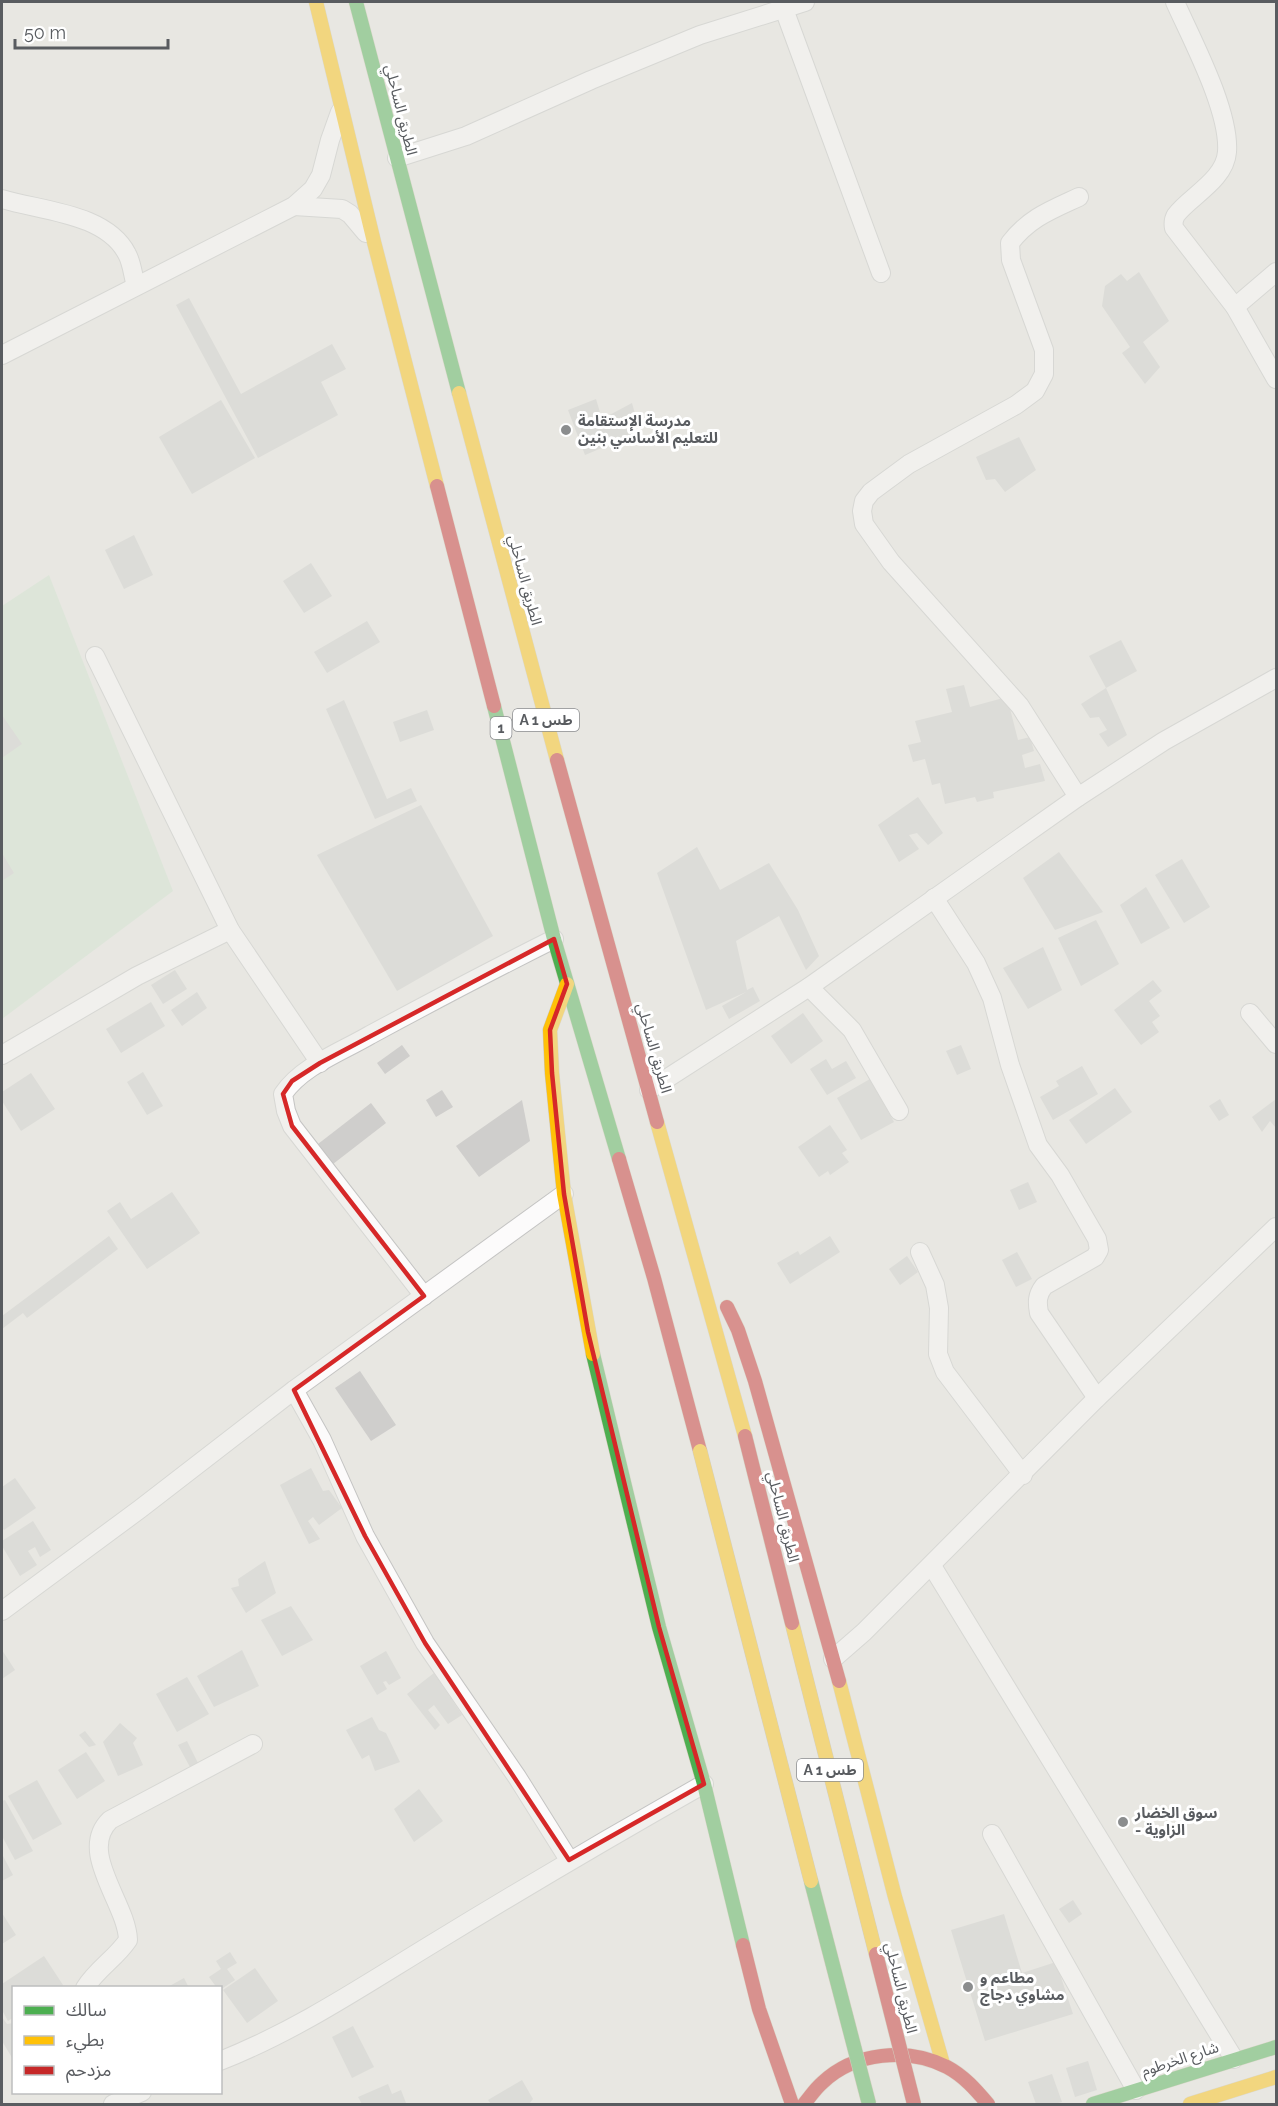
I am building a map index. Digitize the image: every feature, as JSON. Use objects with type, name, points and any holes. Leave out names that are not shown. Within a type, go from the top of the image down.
[{"type":"main road","name":"1","points":[[316,2],[374,242],[554,939],[654,1278],[700,1451]]},
{"type":"main road","name":"الطريق الساحلي","points":[[356,2],[533,675],[746,1436],[914,2104]]},
{"type":"main road","points":[[567,984],[550,1030],[564,1194],[588,1332],[659,1627],[704,1784],[759,2009],[792,2104]]},
{"type":"main road","points":[[687,1226],[738,1330],[755,1381],[833,1659],[895,1897],[943,2064]]},
{"type":"main road","name":"A 1 طس","points":[[700,1451],[869,2104]]},
{"type":"main road","name":"شارع الخرطوم","points":[[1094,2104],[1276,2047]]},
{"type":"main road","points":[[804,2104],[812,2092],[833,2073],[859,2060],[887,2054],[915,2055],[943,2064],[978,2090],[988,2104]]},
{"type":"main road","points":[[1190,2104],[1224,2100],[1276,2077]]},
{"type":"main road","points":[[978,2090],[1005,2104]]},
{"type":"street","points":[[397,158],[466,136],[700,36],[805,2]]},
{"type":"street","points":[[1175,2],[1219,104],[1227,153],[1224,163],[1204,190],[1176,214],[1173,221],[1174,228],[1235,308],[1276,379]]},
{"type":"street","points":[[784,9],[881,273]]},
{"type":"street","points":[[2,355],[294,207],[313,189],[321,175],[342,107]]},
{"type":"street","points":[[1078,796],[1020,706],[891,562],[864,524],[862,511],[864,501],[871,492],[909,464],[1016,405],[1035,391],[1044,374],[1044,350],[1011,260],[1010,243],[1020,229],[1036,217],[1079,197]]},
{"type":"street","points":[[2,199],[85,220],[114,236],[128,255],[136,286]]},
{"type":"street","points":[[294,207],[342,209],[350,214],[374,242]]},
{"type":"street","points":[[1235,308],[1276,272]]},
{"type":"street","points":[[95,656],[230,930],[320,1063]]},
{"type":"street","points":[[649,1090],[809,987],[1078,796],[1173,736],[1276,678]]},
{"type":"street","points":[[934,898],[976,963],[992,998],[1010,1065],[1038,1145],[1060,1175],[1097,1239],[1099,1250],[1095,1257],[1044,1286],[1038,1293],[1037,1301],[1039,1314],[1097,1398]]},
{"type":"street","points":[[2,1055],[137,976],[230,930]]},
{"type":"street","points":[[424,1296],[292,1126],[283,1094],[292,1081],[320,1063],[455,989],[554,939]]},
{"type":"street","points":[[809,987],[852,1029],[899,1111]]},
{"type":"street","points":[[1250,1013],[1276,1044]]},
{"type":"street","points":[[2,1611],[140,1509],[294,1390],[564,1194]]},
{"type":"street","points":[[833,1659],[932,1566],[1097,1398],[1276,1227]]},
{"type":"street","points":[[920,1252],[935,1286],[939,1308],[938,1354],[945,1372],[1023,1475]]},
{"type":"street","points":[[294,1390],[321,1440],[365,1536],[425,1643],[517,1777],[569,1860]]},
{"type":"street","points":[[932,1566],[1234,2059]]},
{"type":"street","points":[[86,1986],[92,1977],[121,1950],[128,1940],[126,1926],[98,1852],[104,1826],[118,1815],[253,1744]]},
{"type":"street","points":[[222,2060],[256,2047],[303,2022],[569,1860],[704,1784]]},
{"type":"street","points":[[992,1834],[1136,2090]]},
{"type":"street","points":[[113,2104],[136,2094]]},
{"type":"highlighted area","points":[[554,939],[567,984],[550,1030],[552,1073],[564,1194],[588,1332],[659,1627],[704,1784],[569,1860],[425,1643],[365,1536],[294,1390],[424,1296],[292,1126],[283,1094],[292,1081],[320,1063]]},
{"type":"green space","points":[[49,575],[173,891],[2,1019],[2,606]]},
{"type":"building","points":[[1139,272],[1169,321],[1143,342],[1160,367],[1145,384],[1122,353],[1130,347],[1102,306],[1105,286],[1121,274],[1127,281]]},
{"type":"building","points":[[189,298],[241,394],[332,344],[346,369],[321,382],[338,415],[258,458],[176,305]]},
{"type":"building","points":[[596,399],[602,419],[632,403],[640,432],[585,455],[568,410]]},
{"type":"building","points":[[221,400],[255,458],[192,494],[159,437]]},
{"type":"building","points":[[1019,437],[1036,470],[1005,492],[995,479],[986,480],[976,457]]},
{"type":"building","points":[[134,535],[153,575],[124,589],[105,550]]},
{"type":"building","points":[[311,563],[332,596],[304,613],[283,581]]},
{"type":"building","points":[[367,621],[380,642],[327,673],[314,652]]},
{"type":"building","points":[[1121,640],[1137,671],[1106,688],[1089,656]]},
{"type":"building","points":[[964,685],[970,707],[1007,697],[1018,740],[1030,737],[1034,751],[1022,755],[1025,768],[1040,764],[1045,781],[993,792],[994,798],[977,802],[975,797],[945,804],[940,783],[932,785],[925,759],[913,762],[908,745],[921,742],[915,721],[952,712],[946,689]]},
{"type":"building","points":[[1106,688],[1127,735],[1108,747],[1099,734],[1107,730],[1099,717],[1090,718],[1081,704]]},
{"type":"building","points":[[344,700],[387,799],[411,788],[417,801],[375,819],[326,709]]},
{"type":"building","points":[[427,710],[434,730],[400,742],[393,722]]},
{"type":"building","points":[[2,715],[22,744],[2,758]]},
{"type":"building","points":[[918,797],[943,833],[928,845],[917,833],[909,835],[919,849],[899,862],[878,825]]},
{"type":"building","points":[[421,805],[493,936],[397,991],[317,855]]},
{"type":"building","points":[[697,847],[720,890],[769,863],[798,910],[819,956],[806,970],[779,916],[736,941],[747,990],[753,987],[760,1001],[729,1019],[722,1006],[746,992],[706,1010],[657,873]]},
{"type":"building","points":[[1059,852],[1103,912],[1055,930],[1023,878]]},
{"type":"building","points":[[2,853],[14,873],[2,881]]},
{"type":"building","points":[[1182,859],[1210,907],[1184,923],[1155,875]]},
{"type":"building","points":[[1146,887],[1170,928],[1141,944],[1120,905]]},
{"type":"building","points":[[1096,920],[1119,964],[1081,986],[1058,938]]},
{"type":"building","points":[[1043,947],[1062,990],[1028,1009],[1003,968]]},
{"type":"building","points":[[175,970],[187,989],[163,1004],[151,985]]},
{"type":"building","points":[[1153,980],[1162,991],[1149,1001],[1160,1016],[1152,1022],[1159,1032],[1141,1045],[1114,1010]]},
{"type":"building","points":[[197,992],[207,1008],[182,1026],[171,1010]]},
{"type":"building","points":[[151,1002],[165,1026],[121,1053],[106,1029]]},
{"type":"building","points":[[803,1013],[823,1041],[791,1064],[771,1036]]},
{"type":"building","points":[[402,1045],[410,1056],[385,1074],[377,1063]]},
{"type":"building","points":[[961,1045],[971,1069],[957,1075],[946,1051]]},
{"type":"building","points":[[826,1059],[832,1069],[846,1061],[856,1078],[827,1095],[810,1069]]},
{"type":"building","points":[[1082,1066],[1098,1094],[1053,1120],[1040,1097],[1059,1086],[1056,1081]]},
{"type":"building","points":[[143,1072],[163,1106],[147,1115],[127,1082]]},
{"type":"building","points":[[31,1073],[55,1109],[21,1131],[2,1101],[2,1092]]},
{"type":"building","points":[[870,1079],[894,1122],[861,1140],[837,1098]]},
{"type":"building","points":[[1115,1088],[1132,1112],[1086,1144],[1069,1120]]},
{"type":"building","points":[[442,1090],[453,1107],[436,1117],[426,1100]]},
{"type":"building","points":[[1220,1099],[1229,1115],[1219,1121],[1209,1106]]},
{"type":"building","points":[[1276,1099],[1276,1128],[1270,1121],[1262,1132],[1252,1117]]},
{"type":"building","points":[[522,1100],[530,1141],[479,1177],[456,1146]]},
{"type":"building","points":[[371,1103],[386,1123],[333,1164],[318,1144]]},
{"type":"building","points":[[830,1125],[847,1150],[842,1153],[849,1162],[830,1175],[828,1171],[819,1177],[798,1147]]},
{"type":"building","points":[[1028,1182],[1037,1202],[1019,1210],[1010,1190]]},
{"type":"building","points":[[172,1192],[200,1233],[147,1269],[107,1211],[120,1202],[131,1219]]},
{"type":"building","points":[[109,1236],[118,1249],[27,1318],[23,1313],[2,1329],[2,1316]]},
{"type":"building","points":[[830,1236],[840,1252],[790,1284],[777,1263],[798,1251],[800,1255]]},
{"type":"building","points":[[1017,1252],[1032,1279],[1016,1287],[1002,1260]]},
{"type":"building","points":[[907,1256],[918,1272],[900,1285],[889,1269]]},
{"type":"building","points":[[360,1371],[396,1425],[371,1441],[335,1388]]},
{"type":"building","points":[[311,1468],[323,1491],[329,1490],[342,1508],[319,1525],[313,1517],[308,1521],[320,1539],[309,1544],[280,1485]]},
{"type":"building","points":[[15,1478],[36,1508],[4,1530],[2,1527],[2,1487]]},
{"type":"building","points":[[33,1521],[51,1550],[40,1557],[35,1547],[28,1551],[37,1565],[20,1576],[2,1546],[2,1541]]},
{"type":"building","points":[[265,1561],[276,1593],[246,1613],[231,1588],[239,1586],[238,1579]]},
{"type":"building","points":[[291,1606],[313,1640],[282,1656],[261,1620]]},
{"type":"building","points":[[2,1650],[15,1670],[2,1679]]},
{"type":"building","points":[[242,1650],[259,1686],[214,1707],[197,1676]]},
{"type":"building","points":[[386,1651],[401,1678],[389,1685],[386,1681],[383,1682],[387,1689],[377,1695],[360,1666]]},
{"type":"building","points":[[434,1673],[462,1715],[448,1724],[434,1705],[428,1710],[440,1725],[435,1730],[407,1694]]},
{"type":"building","points":[[187,1677],[209,1714],[177,1732],[156,1694]]},
{"type":"building","points":[[372,1717],[379,1730],[386,1733],[400,1762],[375,1771],[369,1755],[362,1759],[346,1730]]},
{"type":"building","points":[[120,1723],[137,1738],[133,1743],[143,1765],[118,1776],[103,1742]]},
{"type":"building","points":[[85,1731],[96,1745],[89,1747],[79,1735]]},
{"type":"building","points":[[187,1741],[198,1763],[190,1767],[178,1745]]},
{"type":"building","points":[[86,1752],[105,1781],[77,1799],[58,1770]]},
{"type":"building","points":[[37,1780],[62,1824],[33,1840],[8,1796]]},
{"type":"building","points":[[419,1789],[443,1821],[414,1842],[394,1809]]},
{"type":"building","points":[[5,1800],[33,1851],[15,1860],[2,1836],[2,1801]]},
{"type":"building","points":[[2,1854],[13,1875],[2,1881]]},
{"type":"building","points":[[1073,1900],[1082,1914],[1069,1923],[1059,1909]]},
{"type":"building","points":[[2,1913],[16,1935],[2,1944]]},
{"type":"building","points":[[1004,1914],[1022,1973],[1056,1962],[1073,2014],[985,2041],[951,1930]]},
{"type":"building","points":[[230,1952],[237,1963],[227,1969],[235,1980],[222,1989],[222,1986],[216,1986],[209,1977],[221,1969],[216,1961]]},
{"type":"building","points":[[44,1956],[63,1985],[12,1986],[12,2018],[8,2021],[2,2010],[2,1984]]},
{"type":"building","points":[[255,1968],[278,2001],[247,2023],[223,1990]]},
{"type":"building","points":[[184,1978],[188,1986],[170,1986]]},
{"type":"building","points":[[2,2017],[7,2024],[12,2023],[12,2058],[2,2041]]},
{"type":"building","points":[[353,2026],[374,2067],[352,2078],[332,2037]]},
{"type":"building","points":[[1088,2061],[1097,2090],[1075,2097],[1066,2068]]},
{"type":"building","points":[[1052,2074],[1062,2102],[1036,2104],[1028,2082]]},
{"type":"building","points":[[522,2080],[533,2099],[529,2104],[491,2104],[488,2100]]},
{"type":"building","points":[[388,2084],[392,2094],[401,2090],[406,2103],[362,2104],[358,2097]]},
{"type":"traffic: fast","points":[[356,2],[459,393]]},
{"type":"traffic: fast","points":[[494,706],[554,939],[619,1159]]},
{"type":"traffic: fast","points":[[593,1354],[659,1627],[704,1784],[743,1945]]},
{"type":"traffic: fast","points":[[811,1881],[869,2104]]},
{"type":"traffic: fast","points":[[1093,2104],[1276,2047]]},
{"type":"traffic: slow","points":[[316,2],[374,242],[437,486]]},
{"type":"traffic: slow","points":[[459,393],[557,760]]},
{"type":"traffic: slow","points":[[567,984],[550,1030],[552,1073],[564,1194],[593,1354]]},
{"type":"traffic: slow","points":[[657,1122],[745,1436]]},
{"type":"traffic: slow","points":[[700,1451],[811,1881]]},
{"type":"traffic: slow","points":[[792,1623],[876,1954]]},
{"type":"traffic: slow","points":[[839,1681],[895,1897],[943,2064]]},
{"type":"traffic: slow","points":[[1190,2104],[1276,2077]]},
{"type":"traffic: jam","points":[[437,486],[494,706]]},
{"type":"traffic: jam","points":[[557,760],[657,1122]]},
{"type":"traffic: jam","points":[[619,1159],[654,1278],[700,1451]]},
{"type":"traffic: jam","points":[[727,1307],[738,1330],[755,1381],[839,1681]]},
{"type":"traffic: jam","points":[[745,1436],[792,1623]]},
{"type":"traffic: jam","points":[[743,1945],[759,2009],[792,2104]]},
{"type":"traffic: jam","points":[[876,1954],[914,2104]]},
{"type":"traffic: jam","points":[[804,2104],[822,2083],[850,2065],[865,2059],[899,2055],[916,2057],[947,2067],[964,2079],[988,2104]]},
{"type":"place","name":"مدرسة اﻹستقامة للتعليم اﻷساسي بنين","points":[[566,430]]},
{"type":"place","name":"سوق الخضار - الزاوية","points":[[1123,1822]]},
{"type":"place","name":"مطاعم و مشاوي دجاج","points":[[968,1987]]}]
